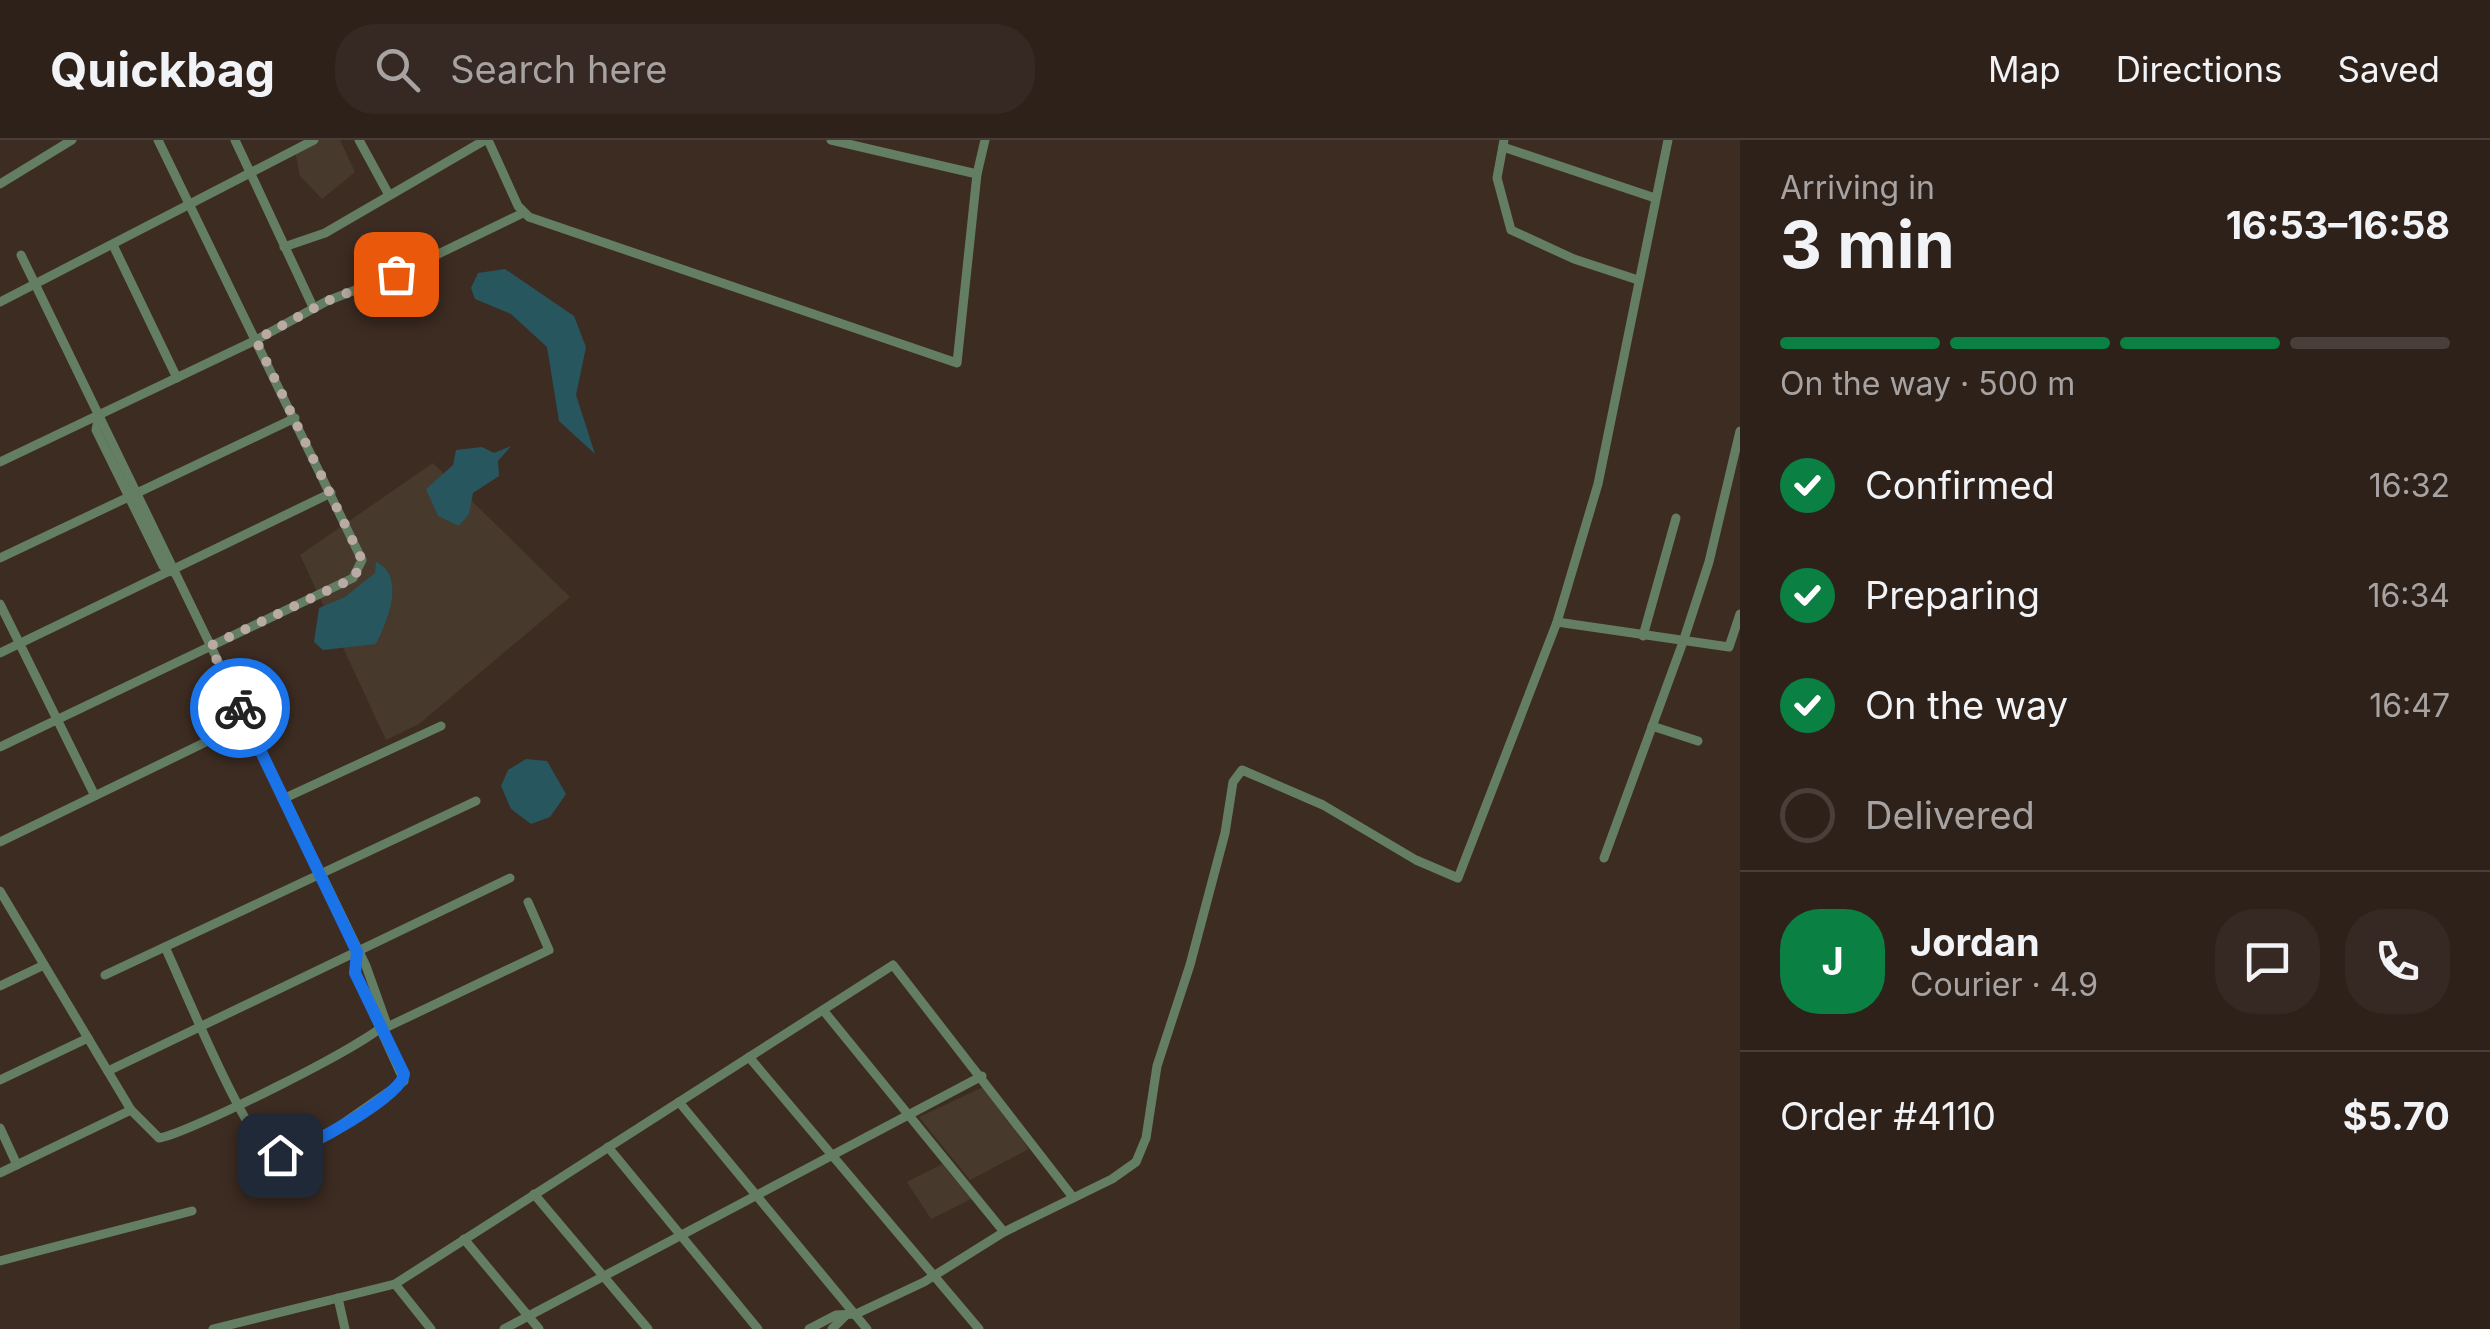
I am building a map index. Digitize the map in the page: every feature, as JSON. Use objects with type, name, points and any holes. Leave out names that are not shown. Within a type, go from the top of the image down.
[{"type":"street","points":[[0,184],[72,140]]},
{"type":"street","points":[[0,747],[354,578],[362,560],[158,140]]},
{"type":"street","points":[[234,140],[314,308]]},
{"type":"street","points":[[0,302],[314,140]]},
{"type":"street","points":[[359,140],[389,195]]},
{"type":"street","points":[[284,247],[324,233],[487,140],[523,213],[957,363],[977,174],[986,140]]},
{"type":"street","points":[[831,140],[977,174]]},
{"type":"street","points":[[832,1329],[850,1315],[934,1276],[1004,1232],[1130,1168],[1144,1149],[1157,1066],[1190,965],[1237,774],[1250,770],[1323,806],[1416,860],[1458,878],[1557,622],[1598,484],[1668,140]]},
{"type":"street","points":[[1638,280],[1517,237],[1505,216],[1496,178],[1503,144],[1655,198]]},
{"type":"street","points":[[0,462],[256,340],[314,308],[523,213]]},
{"type":"street","points":[[113,245],[176,378]]},
{"type":"street","points":[[21,255],[98,417],[96,430],[210,646],[386,1013],[383,1029],[404,1081],[311,1146],[280,1155],[265,1151],[165,946]]},
{"type":"street","points":[[0,558],[294,418]]},
{"type":"street","points":[[1604,858],[1684,642],[1709,562],[1740,430]]},
{"type":"street","points":[[0,652],[331,492]]},
{"type":"street","points":[[1643,636],[1676,518]]},
{"type":"street","points":[[0,604],[94,794]]},
{"type":"street","points":[[1557,622],[1729,647],[1740,614]]},
{"type":"street","points":[[0,842],[246,722]]},
{"type":"street","points":[[285,798],[441,726]]},
{"type":"street","points":[[1652,726],[1698,741]]},
{"type":"street","points":[[105,976],[476,801]]},
{"type":"street","points":[[108,1070],[510,878]]},
{"type":"street","points":[[0,891],[131,1110],[159,1138],[347,1051],[383,1029],[548,950],[528,902]]},
{"type":"street","points":[[0,986],[44,965]]},
{"type":"street","points":[[213,1329],[395,1284],[889,966],[896,966],[1072,1196]]},
{"type":"street","points":[[823,1010],[1004,1232]]},
{"type":"street","points":[[0,1080],[88,1038]]},
{"type":"street","points":[[748,1057],[979,1329]]},
{"type":"street","points":[[504,1329],[982,1076]]},
{"type":"street","points":[[679,1102],[850,1315],[868,1329]]},
{"type":"street","points":[[0,1173],[131,1110]]},
{"type":"street","points":[[0,1128],[18,1165]]},
{"type":"street","points":[[608,1147],[758,1329]]},
{"type":"street","points":[[534,1194],[648,1329]]},
{"type":"street","points":[[0,1262],[192,1211]]},
{"type":"street","points":[[464,1239],[540,1329]]},
{"type":"street","points":[[395,1284],[431,1329]]},
{"type":"street","points":[[338,1298],[345,1329]]},
{"type":"street","points":[[810,1329],[836,1315],[850,1315]]},
{"type":"shaded area","points":[[319,140],[340,140],[355,172],[322,199],[300,176],[295,151]]},
{"type":"shaded area","points":[[433,463],[570,597],[419,724],[386,740],[300,555]]},
{"type":"shaded area","points":[[983,1087],[1029,1149],[970,1180],[919,1117]]},
{"type":"shaded area","points":[[942,1164],[971,1199],[931,1219],[907,1182]]},
{"type":"water","points":[[505,269],[574,316],[586,347],[576,395],[595,454],[559,421],[547,347],[511,314],[475,299],[471,288],[478,273]]},
{"type":"water","points":[[511,446],[498,461],[499,476],[473,493],[469,514],[459,526],[438,516],[426,489],[453,465],[456,450],[482,447],[494,453]]},
{"type":"water","points":[[376,562],[390,577],[392,600],[376,644],[323,650],[314,642],[319,608],[345,597],[375,573]]},
{"type":"water","points":[[526,759],[547,761],[566,794],[550,817],[531,824],[511,809],[501,786],[508,770]]},
{"type":"way so far","points":[[240,708],[210,646],[354,578],[362,560],[256,340],[327,301],[396,274]]},
{"type":"route","points":[[240,708],[357,952],[355,973],[404,1074],[398,1088],[311,1146],[280,1155]]}]
